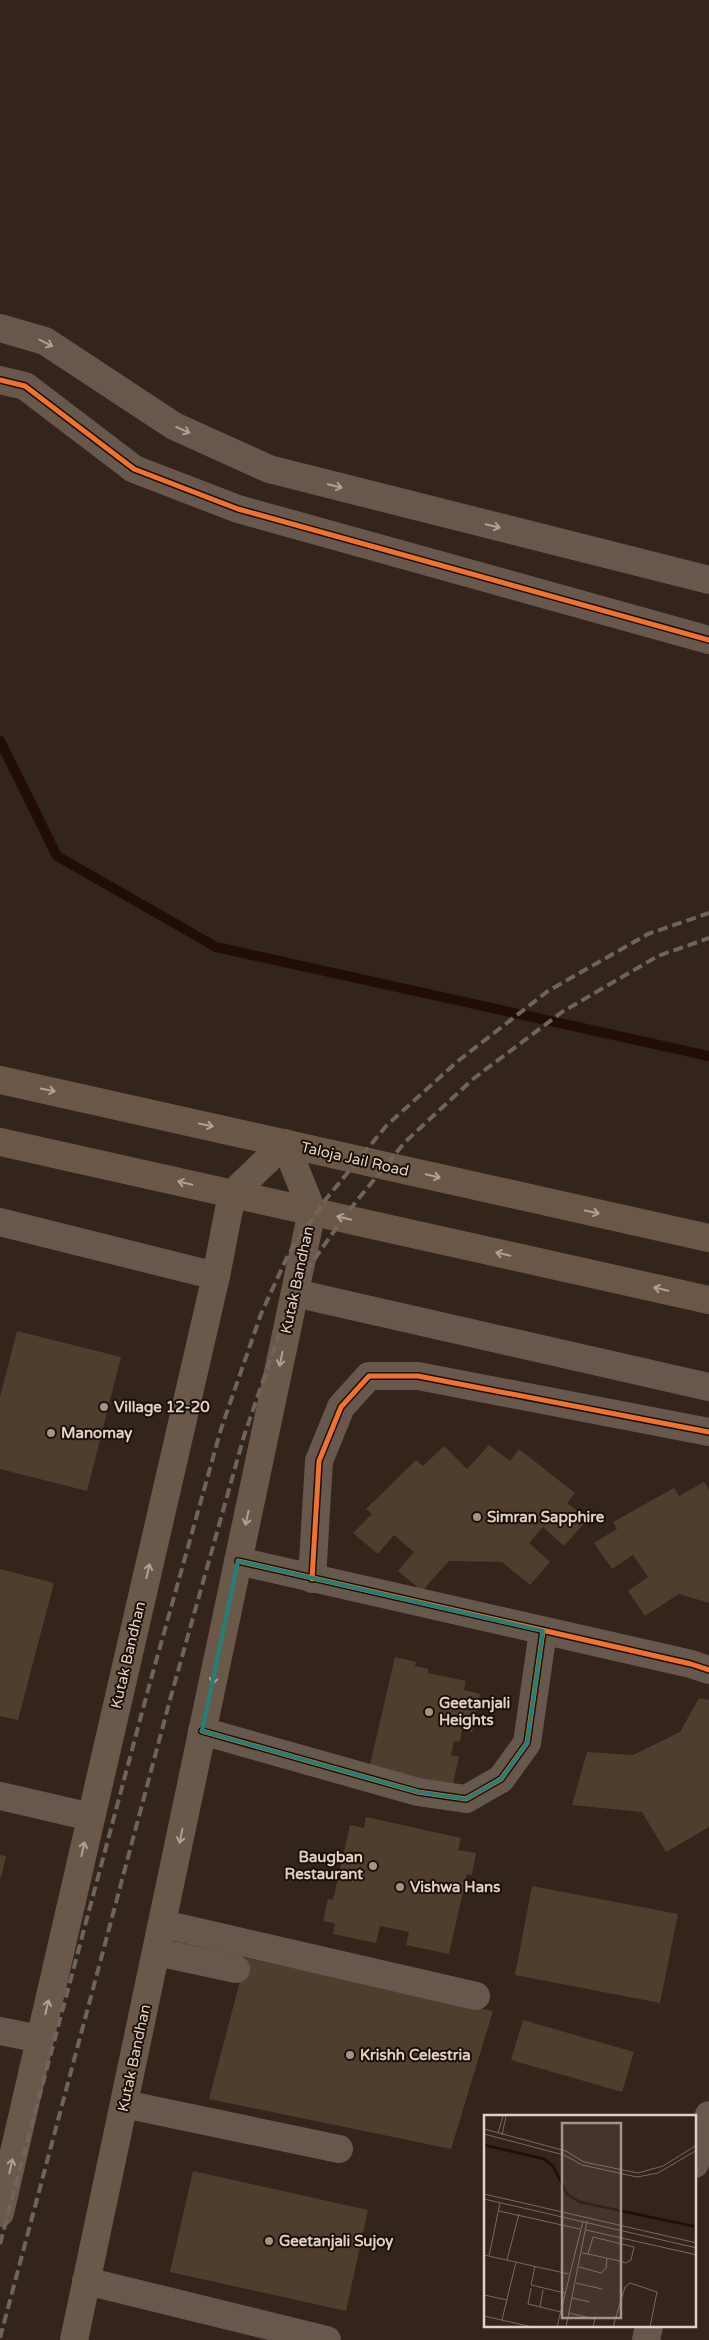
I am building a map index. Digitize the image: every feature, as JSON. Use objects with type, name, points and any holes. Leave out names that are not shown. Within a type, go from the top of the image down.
[{"type":"main road","name":"Taloja Jail Road","points":[[0,1080],[709,1238]]},
{"type":"main road","points":[[0,1142],[709,1300]]},
{"type":"main road","points":[[232,1194],[285,1143]]},
{"type":"main road","name":"Kutak Bandhan","points":[[74,2340],[312,1211],[285,1143]]},
{"type":"main road","name":"Kutak Bandhan","points":[[0,2213],[216,1276],[232,1194]]},
{"type":"street","points":[[0,328],[44,340],[174,426],[269,469],[709,580]]},
{"type":"street","points":[[0,380],[25,386],[134,469],[238,509],[709,640]]},
{"type":"street","points":[[0,1222],[216,1276]]},
{"type":"street","points":[[294,1293],[709,1387]]},
{"type":"street","points":[[312,1579],[319,1461],[341,1406],[369,1376],[418,1376],[709,1432]]},
{"type":"street","points":[[238,1561],[691,1664],[709,1670]]},
{"type":"street","points":[[202,1731],[418,1792],[466,1799],[501,1779],[527,1743],[544,1631]]},
{"type":"street","points":[[0,1796],[91,1817]]},
{"type":"street","points":[[163,1924],[476,1996]]},
{"type":"street","points":[[157,1952],[236,1969]]},
{"type":"street","points":[[0,2031],[40,2038]]},
{"type":"street","points":[[124,2104],[338,2149]]},
{"type":"street","points":[[696,2160],[709,2115]]},
{"type":"street","points":[[86,2281],[327,2340]]},
{"type":"highlighted area","points":[[238,1561],[543,1631],[527,1743],[501,1779],[466,1799],[418,1792],[202,1731]]},
{"type":"building","name":"Manomay","points":[[17,1331],[121,1357],[87,1491],[0,1469],[0,1397]]},
{"type":"building","name":"Simran Sapphire","points":[[489,1445],[510,1461],[519,1449],[575,1493],[567,1503],[588,1519],[564,1546],[543,1527],[529,1543],[550,1562],[530,1585],[502,1562],[449,1561],[422,1591],[398,1571],[414,1552],[394,1535],[378,1554],[353,1533],[372,1514],[366,1509],[416,1460],[423,1466],[444,1446],[467,1469]]},
{"type":"building","name":"Simran Sapphire","points":[[704,1482],[709,1490],[709,1603],[679,1594],[645,1616],[628,1591],[648,1577],[633,1555],[612,1569],[594,1543],[617,1529],[613,1522],[674,1488],[679,1496]]},
{"type":"building","points":[[0,1569],[54,1583],[18,1720],[0,1716]]},
{"type":"building","name":"Geetanjali Heights","points":[[395,1657],[416,1662],[415,1666],[428,1669],[428,1673],[466,1681],[464,1690],[480,1694],[472,1732],[462,1730],[460,1742],[454,1741],[451,1755],[459,1757],[451,1792],[370,1765]]},
{"type":"building","points":[[699,1698],[709,1700],[709,1827],[666,1852],[642,1812],[572,1805],[587,1752],[633,1755],[680,1732]]},
{"type":"building","name":"Vishwa Hans","points":[[366,1817],[461,1838],[458,1850],[476,1853],[472,1875],[467,1874],[449,1954],[406,1945],[409,1932],[380,1926],[376,1943],[333,1934],[335,1923],[323,1921],[328,1899],[333,1900],[350,1825],[364,1828]]},
{"type":"building","points":[[0,1855],[6,1856],[1,1878],[0,1877]]},
{"type":"building","points":[[532,1886],[678,1914],[660,2003],[515,1975]]},
{"type":"building","name":"Krishh Celestria","points":[[246,1958],[493,2011],[451,2149],[209,2099]]},
{"type":"building","points":[[523,2020],[634,2052],[622,2092],[511,2060]]},
{"type":"building","name":"Geetanjali Sujoy","points":[[193,2171],[368,2210],[346,2311],[170,2272]]},
{"type":"waterway","points":[[0,741],[57,856],[216,947],[709,1056]]},
{"type":"railway","points":[[0,2244],[148,1690],[221,1429],[261,1314],[288,1255],[326,1199],[387,1125],[458,1061],[548,991],[648,934],[709,913]]},
{"type":"railway","points":[[0,2338],[171,1696],[244,1436],[283,1323],[309,1267],[346,1214],[405,1142],[473,1079],[562,1012],[658,956],[709,938]]},
{"type":"cycle path","points":[[0,380],[25,386],[134,469],[238,509],[709,640]]},
{"type":"cycle path","points":[[312,1579],[319,1461],[341,1407],[369,1376],[418,1376],[709,1432]]},
{"type":"cycle path","points":[[238,1561],[691,1664],[709,1670]]},
{"type":"cycle path","points":[[202,1731],[418,1792],[466,1799],[501,1779],[527,1743],[543,1631]]},
{"type":"place","name":"Village 12-20","points":[[104,1407]]},
{"type":"place","name":"Manomay","points":[[51,1433]]},
{"type":"place","name":"Simran Sapphire","points":[[477,1517]]},
{"type":"place","name":"Geetanjali Heights","points":[[429,1712]]},
{"type":"place","name":"Baugban Restaurant","points":[[373,1866]]},
{"type":"place","name":"Vishwa Hans","points":[[400,1887]]},
{"type":"place","name":"Krishh Celestria","points":[[350,2055]]},
{"type":"place","name":"Geetanjali Sujoy","points":[[269,2241]]}]
